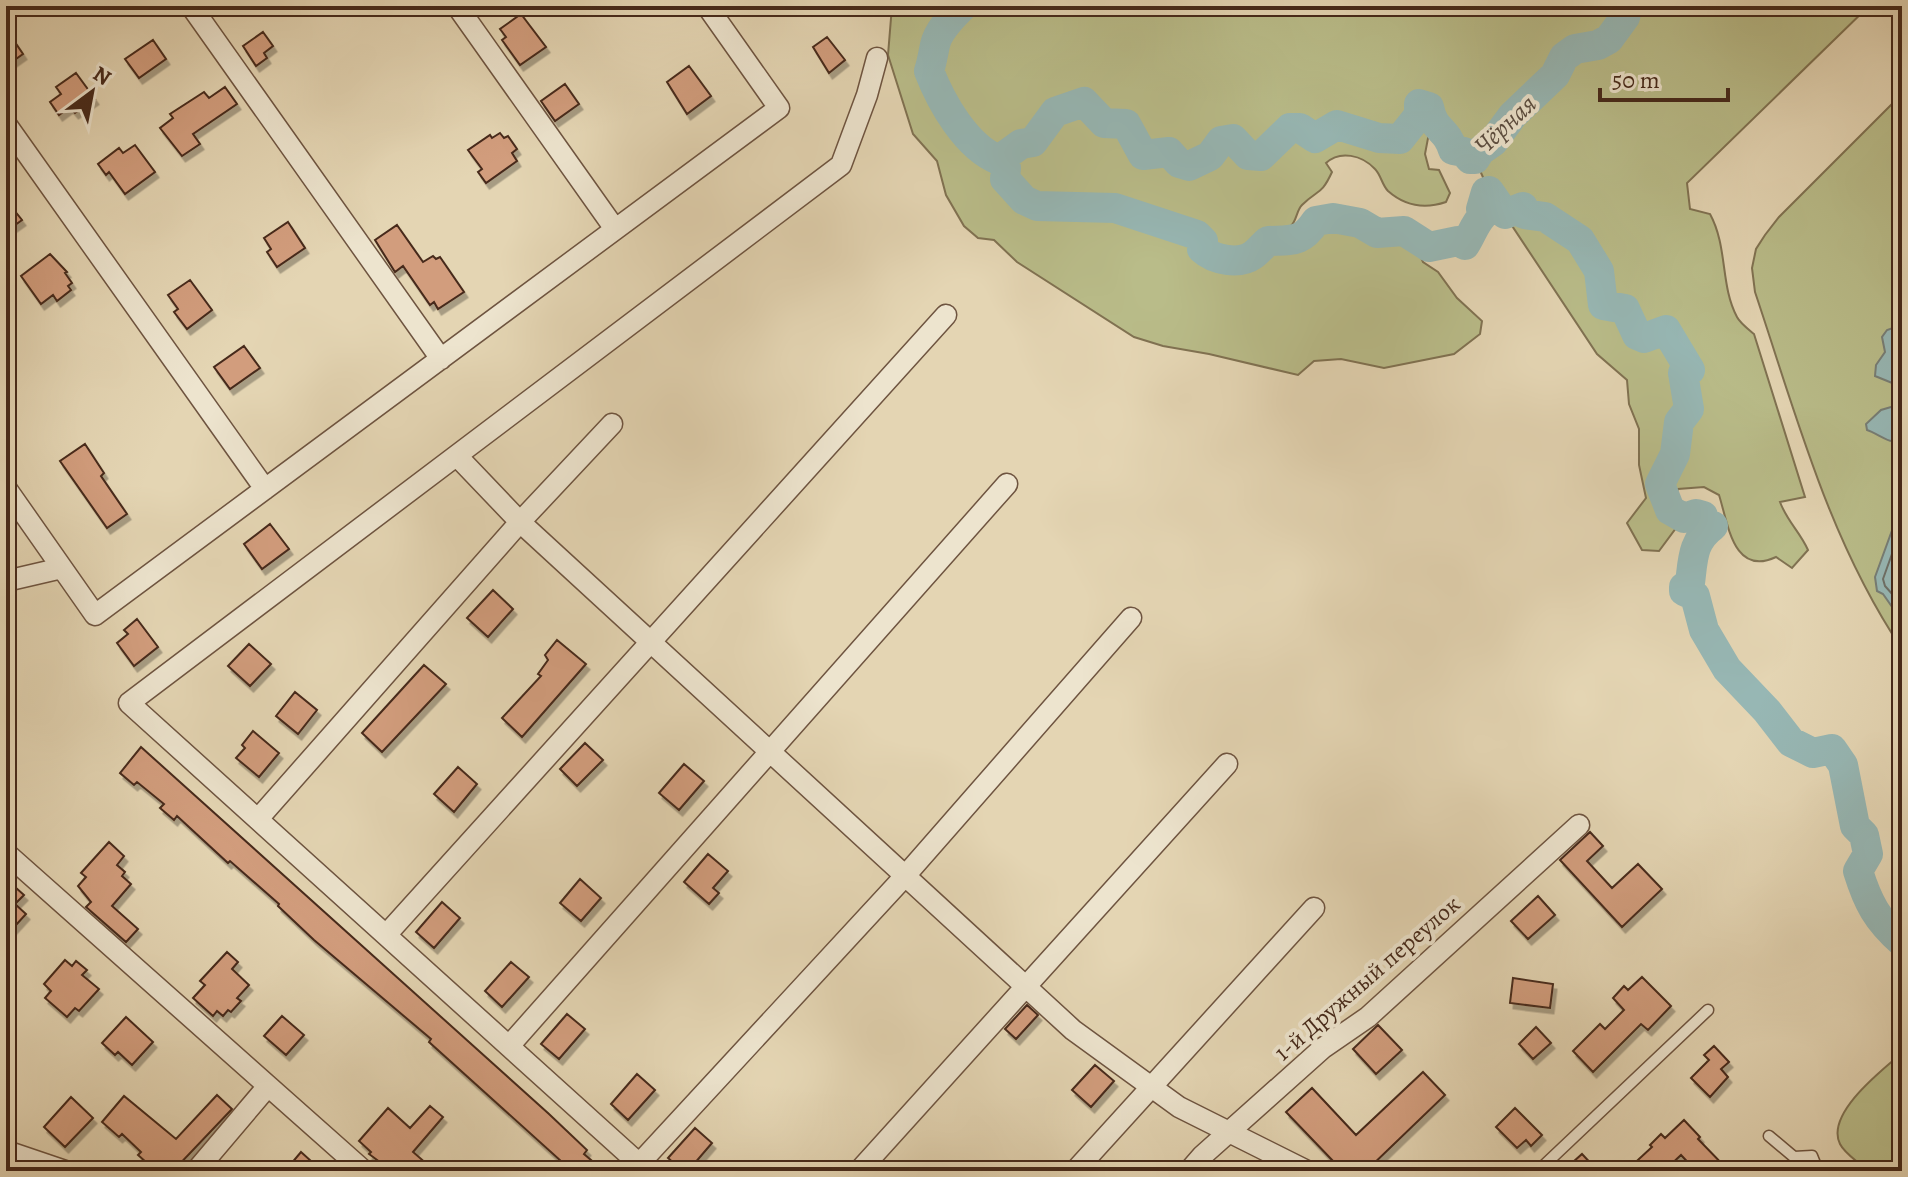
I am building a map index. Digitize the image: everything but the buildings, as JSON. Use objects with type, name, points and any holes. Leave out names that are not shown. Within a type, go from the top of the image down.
[{"type":"street","points":[[191,6],[441,359]]},
{"type":"street","points":[[457,6],[615,229]]},
{"type":"street","points":[[6,488],[95,615],[779,108],[707,6]]},
{"type":"street","points":[[877,58],[841,165],[129,703],[643,1168],[1131,618]]},
{"type":"street","points":[[6,124],[265,489]]},
{"type":"street","points":[[386,935],[946,315]]},
{"type":"street","points":[[258,819],[520,522],[612,424]]},
{"type":"street","points":[[457,456],[520,522],[1073,1030],[1179,1107],[1307,1171]]},
{"type":"street","points":[[509,1046],[768,750],[1007,484]]},
{"type":"street","points":[[6,581],[62,568]]},
{"type":"street","points":[[859,1171],[1227,764]]},
{"type":"street","name":"1-й Дружный переулок","points":[[1189,1171],[1323,1048],[1368,1017],[1579,825]]},
{"type":"street","points":[[6,853],[364,1171]]},
{"type":"street","points":[[1075,1171],[1314,908]]},
{"type":"street","points":[[196,1171],[268,1086]]},
{"type":"street","points":[[6,1151],[65,1171]]},
{"type":"lane","points":[[1538,1171],[1708,1010]]},
{"type":"lane","points":[[1769,1136],[1794,1157],[1812,1156],[1818,1171]]},
{"type":"green space","points":[[892,6],[1869,6],[1687,183],[1690,209],[1710,214],[1716,227],[1732,305],[1742,324],[1754,334],[1805,497],[1780,502],[1808,550],[1792,568],[1776,557],[1750,560],[1741,554],[1735,544],[1719,495],[1704,487],[1678,489],[1670,510],[1676,528],[1659,551],[1642,550],[1627,523],[1646,498],[1639,465],[1639,429],[1629,404],[1627,380],[1597,354],[1489,191],[1475,159],[1453,150],[1449,138],[1432,124],[1429,107],[1419,105],[1419,115],[1429,133],[1425,154],[1429,169],[1439,170],[1450,193],[1446,202],[1423,206],[1408,203],[1388,191],[1370,164],[1351,156],[1338,156],[1326,163],[1332,172],[1322,189],[1302,205],[1290,227],[1269,240],[1296,238],[1316,221],[1333,218],[1360,223],[1377,233],[1404,231],[1411,234],[1423,262],[1438,272],[1457,298],[1482,321],[1480,334],[1454,354],[1384,368],[1341,359],[1314,361],[1298,375],[1134,337],[1017,262],[994,240],[978,238],[964,226],[946,195],[937,161],[913,134],[888,55]]},
{"type":"green space","points":[[1902,94],[1902,649],[1854,565],[1816,476],[1755,292],[1752,268],[1756,249],[1779,217]]},
{"type":"green space","points":[[1902,1053],[1902,1171],[1867,1171],[1840,1144],[1838,1132],[1841,1120],[1858,1094]]},
{"type":"water","points":[[1902,325],[1902,387],[1875,376],[1876,365],[1885,352],[1882,337],[1887,330]]},
{"type":"water","points":[[1902,407],[1902,438],[1892,441],[1867,430],[1866,424],[1881,410]]},
{"type":"water","points":[[1902,503],[1902,621],[1883,594],[1877,591],[1875,577]]},
{"type":"waterway","name":"Чёрная","points":[[963,6],[939,34],[929,71],[956,122],[987,154],[999,160],[1021,144],[1033,142],[1055,112],[1084,102],[1104,123],[1126,124],[1143,155],[1169,152],[1179,163],[1189,166],[1210,156],[1221,141],[1233,139],[1248,155],[1261,156],[1290,128],[1300,128],[1315,138],[1337,125],[1379,138],[1400,139],[1419,115],[1419,104],[1429,107],[1434,121],[1453,150],[1475,159],[1493,142],[1513,115],[1555,75],[1564,57],[1575,49],[1598,45],[1609,39],[1625,17],[1628,6]]},
{"type":"waterway","points":[[999,160],[1006,168],[1005,179],[1024,200],[1037,206],[1115,208],[1197,235],[1203,241],[1202,249],[1227,260],[1247,258],[1268,241],[1296,239],[1316,221],[1333,218],[1360,223],[1377,233],[1404,231],[1429,247],[1458,241],[1465,245],[1483,215],[1481,209],[1489,191],[1505,214],[1523,207],[1524,214],[1545,217],[1580,240],[1599,271],[1603,305],[1625,309],[1637,335],[1644,338],[1666,330],[1690,370],[1683,373],[1689,409],[1679,422],[1675,454],[1660,484],[1670,510],[1684,518],[1696,514],[1703,516],[1704,522],[1713,526],[1697,545],[1690,583],[1684,591],[1695,596],[1704,630],[1727,669],[1791,742],[1813,753],[1832,749],[1843,765],[1855,826],[1864,835],[1868,854],[1858,871],[1870,902],[1886,926],[1902,942]]}]
